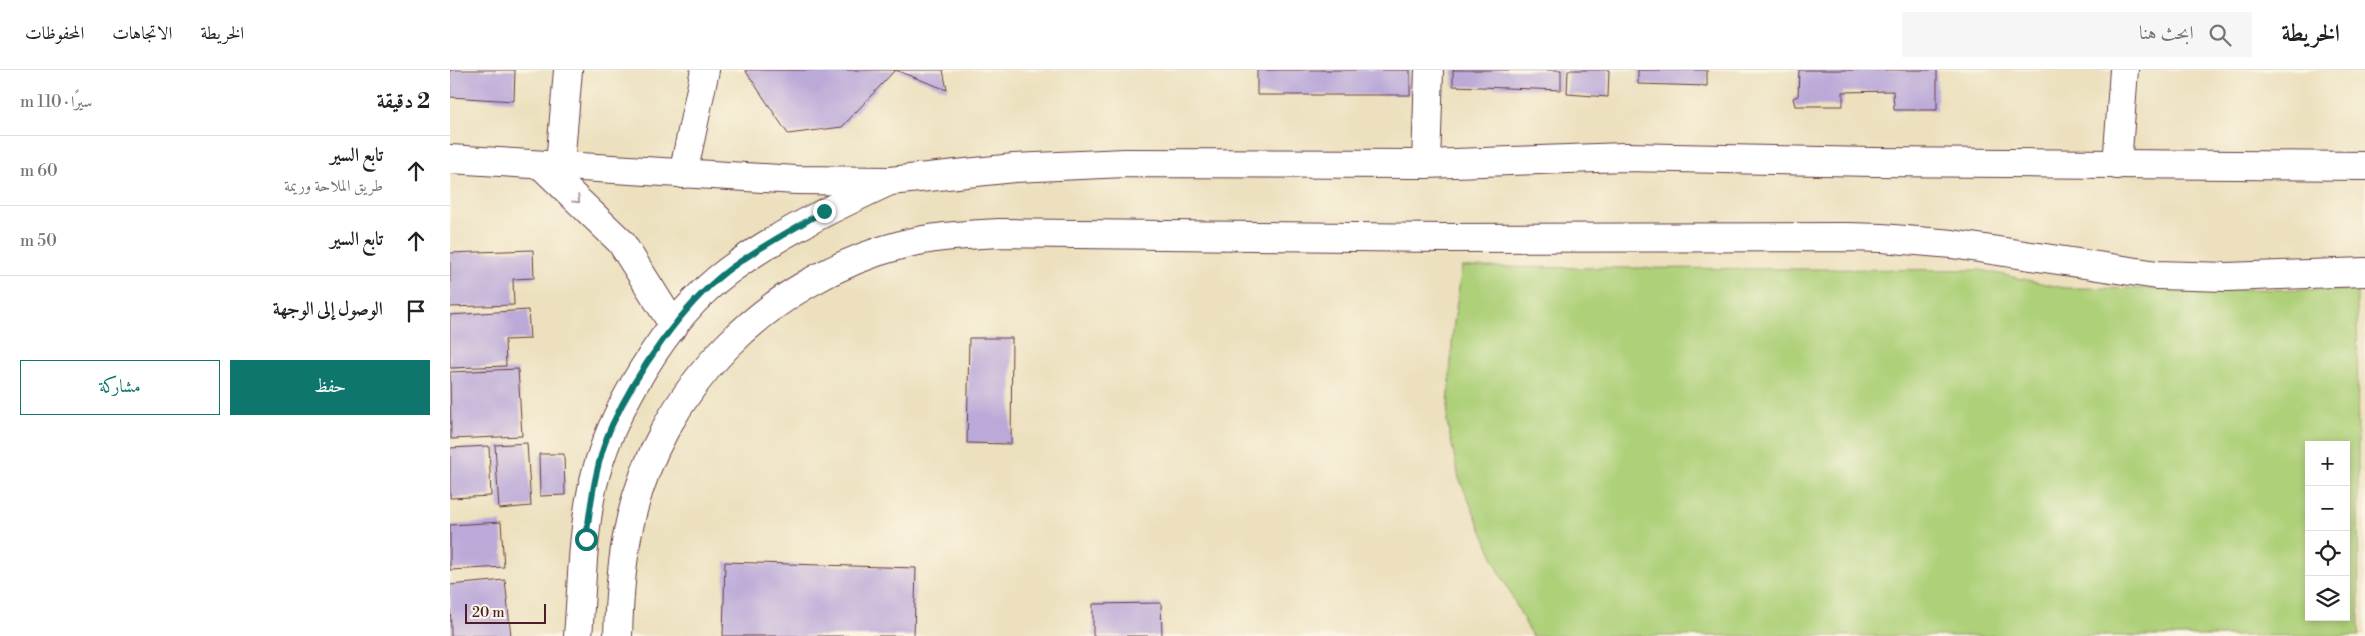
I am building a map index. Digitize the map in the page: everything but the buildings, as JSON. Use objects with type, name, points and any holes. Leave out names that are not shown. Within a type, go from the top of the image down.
[{"type":"main road","points":[[551,166],[568,70]]},
{"type":"main road","points":[[683,174],[705,70]]},
{"type":"main road","points":[[1426,164],[1429,70]]},
{"type":"main road","points":[[2117,164],[2124,70]]},
{"type":"main road","points":[[450,159],[796,180],[890,181],[1014,168],[1125,163],[1426,164],[1626,157],[2365,166]]},
{"type":"main road","points":[[551,166],[621,242],[674,326]]},
{"type":"main road","points":[[578,636],[592,489],[611,426],[638,377],[674,326],[700,296],[727,272],[755,252],[824,211],[890,181]]},
{"type":"main road","points":[[618,636],[622,573],[629,526],[642,481],[661,438],[685,397],[713,360],[740,331],[777,302],[817,277],[860,258],[905,244],[951,235],[998,233],[1443,238],[1847,237],[1891,238],[1952,244],[2157,275],[2228,277],[2365,272]]},
{"type":"green space","points":[[1462,267],[1981,270],[2064,288],[2357,290],[2359,636],[1532,636],[1500,573],[1459,478],[1447,422],[1453,329]]},
{"type":"route","points":[[586,539],[592,489],[611,426],[638,377],[674,326],[700,296],[727,272],[755,252],[824,211]]}]
